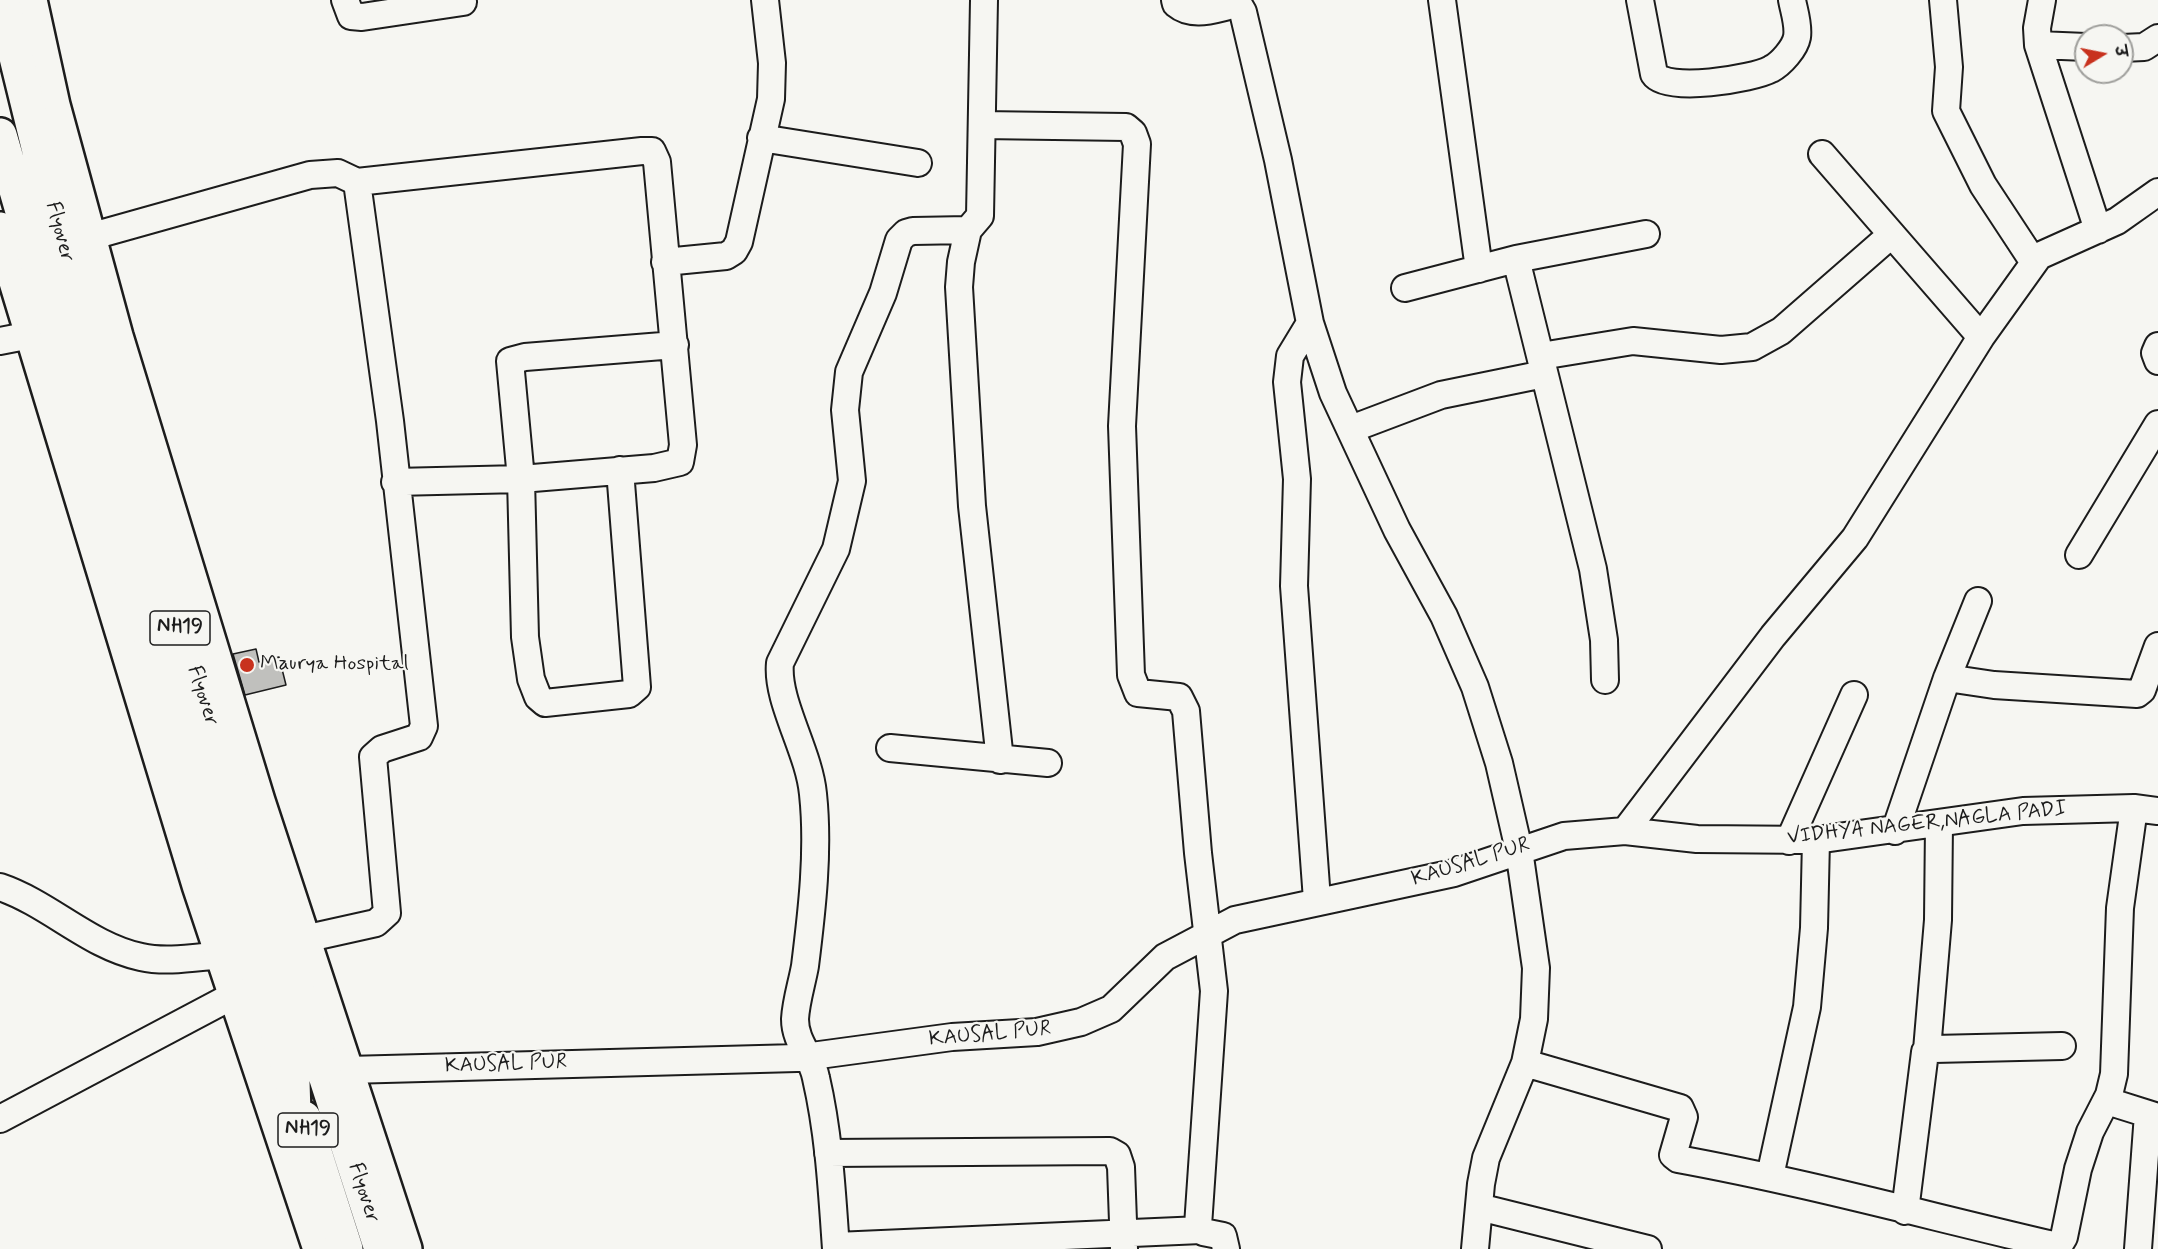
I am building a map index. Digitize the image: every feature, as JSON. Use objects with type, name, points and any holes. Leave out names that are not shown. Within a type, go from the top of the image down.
[{"type":"main road","name":"Flyover","points":[[2,0],[66,261],[125,457],[381,1249]]},
{"type":"main road","points":[[30,0],[53,105],[116,336],[258,801],[405,1249]]},
{"type":"main road","name":"NH19","points":[[0,135],[98,474],[293,1082]]},
{"type":"main road","points":[[0,229],[16,338],[224,955],[320,1249]]},
{"type":"main road","name":"Flyover","points":[[293,1082],[346,1249]]},
{"type":"main road","points":[[293,1082],[296,1175]]},
{"type":"street","points":[[345,0],[351,16],[362,17],[467,1]]},
{"type":"street","points":[[665,262],[726,256],[734,251],[739,242],[771,99],[772,63],[765,0]]},
{"type":"street","points":[[984,0],[980,216],[968,230],[959,280],[971,494],[1000,760]]},
{"type":"street","points":[[1175,0],[1176,4],[1185,11],[1196,12],[1239,5],[1243,12],[1278,160],[1310,323],[1333,393],[1396,530],[1444,616],[1475,687],[1499,763],[1519,850],[1534,947],[1536,988],[1534,1019],[1525,1063],[1488,1152],[1481,1184],[1475,1249]]},
{"type":"street","points":[[1442,0],[1479,269]]},
{"type":"street","points":[[1640,0],[1654,74],[1659,80],[1676,83],[1736,78],[1764,72],[1777,65],[1795,44],[1797,36],[1792,0]]},
{"type":"street","points":[[1942,0],[1948,67],[1946,111],[1983,185],[2032,261]]},
{"type":"street","points":[[2042,0],[2037,28],[2038,45],[2098,230]]},
{"type":"street","points":[[2134,47],[2144,47],[2158,38]]},
{"type":"street","points":[[2038,45],[2074,46]]},
{"type":"street","points":[[982,125],[1126,127],[1136,138],[1137,155],[1122,426],[1131,675],[1135,690],[1140,694],[1179,697],[1185,705],[1214,1001],[1198,1221],[1200,1230]]},
{"type":"street","points":[[761,138],[918,164]]},
{"type":"street","points":[[89,237],[310,175],[338,173],[357,182],[652,151],[657,162],[665,262],[675,345],[682,458],[677,464],[620,470],[521,478],[395,482]]},
{"type":"street","points":[[1822,154],[1981,338]]},
{"type":"street","points":[[304,939],[376,923],[387,913],[373,757],[382,749],[419,737],[424,726],[390,421],[357,182]]},
{"type":"street","points":[[1625,831],[1778,628],[1855,538],[2032,261],[2046,251],[2098,230],[2133,211],[2158,192]]},
{"type":"street","points":[[968,230],[906,232],[899,240],[883,293],[847,384],[846,417],[852,470],[845,518],[828,569],[780,663],[779,679],[808,762],[814,796],[813,875],[805,963],[795,1020],[797,1038],[816,1076],[828,1153],[836,1248],[1124,1241],[1200,1230],[1223,1236],[1226,1249]]},
{"type":"street","points":[[1405,288],[1516,259],[1646,234]]},
{"type":"street","points":[[1351,429],[1427,399],[1633,341],[1721,350],[1752,347],[1781,331],[1891,235]]},
{"type":"street","points":[[1516,259],[1593,569],[1602,628],[1605,680]]},
{"type":"street","points":[[1310,323],[1290,356],[1287,382],[1298,479],[1294,586],[1317,900]]},
{"type":"street","points":[[620,470],[637,687],[629,694],[550,704],[538,697],[528,665],[521,478],[510,363],[512,360],[675,345]]},
{"type":"street","points":[[2158,346],[2155,353],[2158,361]]},
{"type":"street","points":[[2079,555],[2158,424]]},
{"type":"street","points":[[1895,831],[1947,678],[1978,601]]},
{"type":"street","points":[[1947,678],[1994,685],[2149,693],[2158,646]]},
{"type":"street","points":[[1789,841],[1854,695]]},
{"type":"street","points":[[890,748],[1048,763]]},
{"type":"street","points":[[1525,1063],[1682,1109],[1684,1117],[1673,1152],[1675,1158],[1770,1176],[1905,1211],[2053,1245],[2059,1243],[2064,1237],[2073,1188],[2084,1152],[2107,1101],[2114,1074],[2120,908],[2146,809]]},
{"type":"street","name":"VIDHYA NAGER,NAGLA PADI","points":[[1625,831],[1697,839],[1816,840],[1895,831],[2023,811],[2146,809]]},
{"type":"street","points":[[1905,1211],[1921,1074],[1927,1050],[1938,920],[1939,824]]},
{"type":"street","name":"KAUSAL PUR","points":[[348,1070],[808,1057],[952,1037],[1037,1032],[1081,1022],[1111,1009],[1165,957],[1208,932],[1248,916],[1454,873],[1564,836],[1625,831]]},
{"type":"street","points":[[1770,1176],[1807,1007],[1814,928],[1816,840]]},
{"type":"street","points":[[0,887],[21,896],[92,937],[140,957],[162,959],[224,955]]},
{"type":"street","points":[[0,1119],[236,994]]},
{"type":"street","points":[[1927,1050],[2062,1046]]},
{"type":"street","points":[[2107,1101],[2153,1116],[2138,1249]]},
{"type":"street","points":[[828,1153],[1110,1151],[1117,1155],[1121,1167],[1124,1241]]},
{"type":"street","points":[[1479,1207],[1648,1249]]},
{"type":"building","points":[[256,649],[259,662],[279,657],[286,685],[245,695],[233,654]]},
{"type":"place","name":"Maurya Hospital","points":[[247,665]]}]
